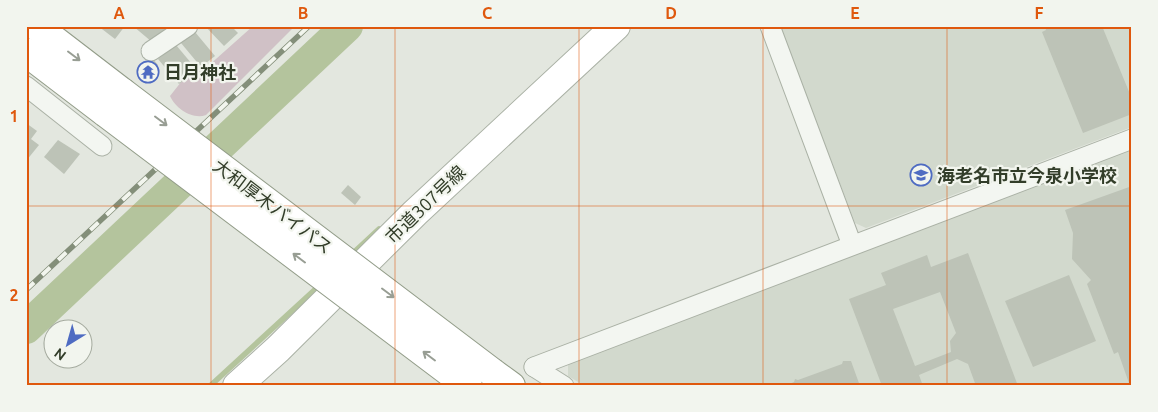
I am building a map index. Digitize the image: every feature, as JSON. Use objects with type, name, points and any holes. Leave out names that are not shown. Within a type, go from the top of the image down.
[{"type":"main road","name":"大和厚木バイパス","points":[[36,26],[114,102],[468,386]]},
{"type":"main road","name":"市道307号線","points":[[237,386],[278,349],[415,212],[616,26]]},
{"type":"main road","name":"大和厚木バイパス","points":[[26,52],[114,102],[502,379]]},
{"type":"street","points":[[151,51],[188,26]]},
{"type":"street","points":[[770,26],[852,245]]},
{"type":"street","points":[[26,86],[102,146]]},
{"type":"street","points":[[564,386],[534,367],[1132,139]]},
{"type":"shaded area","points":[[253,26],[295,26],[206,115],[190,115],[176,105],[170,96],[185,77],[207,67]]},
{"type":"shaded area","name":"海老名市立今泉小学校","points":[[780,26],[1132,26],[1132,127],[866,228],[855,223]]},
{"type":"shaded area","points":[[1132,146],[1132,386],[585,386],[568,376],[568,364]]},
{"type":"building","points":[[98,26],[125,26],[115,39]]},
{"type":"building","points":[[133,26],[164,26],[166,28],[152,42]]},
{"type":"building","points":[[205,26],[231,26],[238,33],[224,46]]},
{"type":"building","points":[[1045,26],[1102,26],[1132,99],[1132,114],[1083,133],[1042,32],[1046,30]]},
{"type":"building","points":[[195,32],[215,56],[201,67],[181,43]]},
{"type":"building","points":[[176,45],[197,70],[179,84],[158,59]]},
{"type":"building","name":"日月神社","points":[[154,60],[158,65],[153,69],[156,74],[149,80],[141,70]]},
{"type":"building","points":[[26,123],[37,131],[31,139],[39,145],[26,161]]},
{"type":"building","points":[[58,140],[80,154],[64,174],[44,157]]},
{"type":"building","points":[[348,185],[361,197],[355,205],[341,193]]},
{"type":"building","points":[[1132,186],[1132,386],[1130,386],[1118,352],[1114,354],[1087,284],[1091,280],[1072,259],[1073,233],[1065,210]]},
{"type":"building","points":[[968,253],[1018,386],[976,386],[968,364],[957,359],[919,375],[923,386],[882,386],[849,299],[886,285],[881,273],[927,255],[931,267]],"holes":[[[940,292],[956,333],[950,341],[951,352],[915,366],[893,309]]]},
{"type":"building","points":[[1069,275],[1096,341],[1033,367],[1005,301]]},
{"type":"building","points":[[843,361],[851,361],[860,386],[785,386],[794,382],[795,379],[798,380],[842,364]]},
{"type":"waterway","points":[[26,328],[347,26]]},
{"type":"waterway","points":[[351,255],[379,229]]},
{"type":"waterway","points":[[210,386],[321,284]]},
{"type":"railway","points":[[26,290],[309,26]]},
{"type":"place","name":"日月神社","points":[[148,72]]},
{"type":"place","name":"海老名市立今泉小学校","points":[[921,175]]}]
